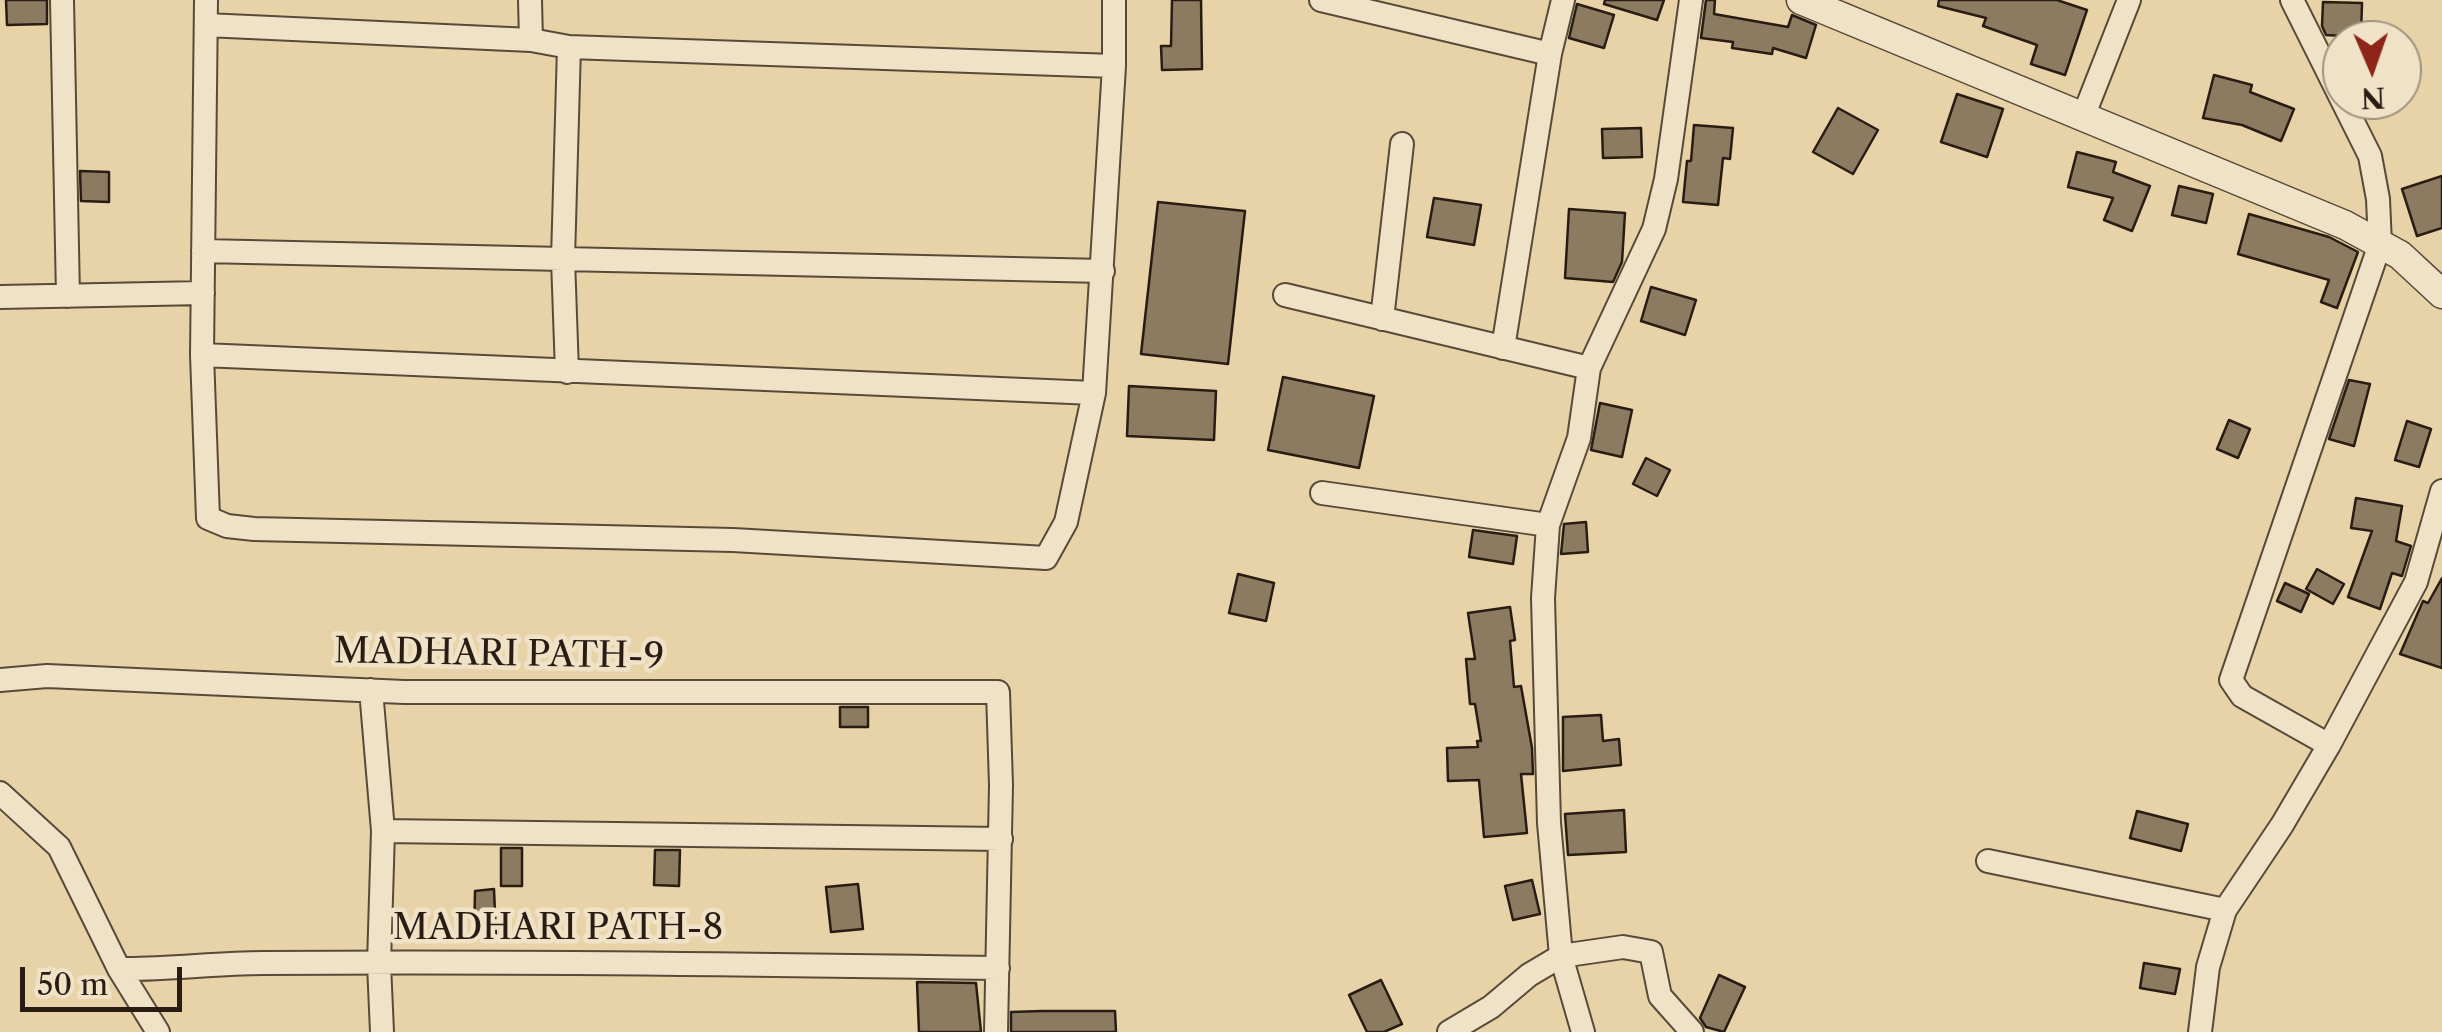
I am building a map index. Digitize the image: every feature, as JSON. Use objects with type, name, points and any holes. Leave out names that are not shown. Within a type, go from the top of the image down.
[{"type":"street","points":[[62,0],[68,296]]},
{"type":"street","points":[[206,0],[202,356],[208,518],[227,526],[254,529],[734,540],[1046,558],[1066,522],[1094,393],[1114,66],[1114,0]]},
{"type":"street","points":[[530,0],[531,40]]},
{"type":"street","points":[[1321,0],[1550,54]]},
{"type":"street","points":[[1503,348],[1562,0]]},
{"type":"street","points":[[1583,1032],[1561,956],[1549,823],[1543,598],[1548,525],[1579,438],[1589,368],[1654,230],[1666,180],[1690,0]]},
{"type":"street","points":[[1801,0],[2345,225],[2420,271],[2442,294]]},
{"type":"street","points":[[2083,117],[2129,0]]},
{"type":"street","points":[[2292,0],[2322,60]]},
{"type":"street","points":[[206,25],[531,40],[569,47],[1114,66]]},
{"type":"street","points":[[567,372],[563,259],[569,47]]},
{"type":"street","points":[[2329,745],[2242,696],[2231,680],[2380,244],[2378,199],[2370,156],[2352,120]]},
{"type":"street","points":[[1382,318],[1402,144]]},
{"type":"street","points":[[203,252],[1102,272]]},
{"type":"street","points":[[0,297],[202,294]]},
{"type":"street","points":[[1284,295],[1589,368]]},
{"type":"street","points":[[202,356],[1094,393]]},
{"type":"street","points":[[2200,1032],[2208,967],[2226,910],[2329,745],[2416,582],[2442,491]]},
{"type":"street","points":[[1322,493],[1548,525]]},
{"type":"street","name":"MADHARI PATH-9","points":[[0,680],[47,676],[371,690],[998,692],[1001,838]]},
{"type":"street","points":[[371,690],[383,831],[382,1032]]},
{"type":"street","points":[[0,793],[59,847],[119,969],[158,1032]]},
{"type":"street","points":[[383,831],[1001,838],[996,1032]]},
{"type":"street","points":[[1988,861],[2226,910]]},
{"type":"street","points":[[1449,1032],[1561,956],[1623,947],[1651,952],[1660,996],[1692,1032]]},
{"type":"street","name":"MADHARI PATH-8","points":[[119,969],[260,962],[594,961],[998,968]]},
{"type":"building","points":[[6,0],[47,0],[47,24],[7,25]]},
{"type":"building","points":[[1172,0],[1201,0],[1202,69],[1162,70],[1161,46],[1171,46]]},
{"type":"building","points":[[1605,0],[1664,0],[1657,20],[1604,4]]},
{"type":"building","points":[[1706,0],[1715,0],[1714,14],[1788,27],[1792,15],[1816,25],[1806,58],[1773,48],[1772,54],[1732,48],[1733,42],[1701,38]]},
{"type":"building","points":[[1939,0],[2057,0],[2087,10],[2065,75],[2031,64],[2037,45],[1983,26],[1986,18],[1938,6]]},
{"type":"building","points":[[2323,2],[2362,3],[2362,20],[2322,20]]},
{"type":"building","points":[[1577,4],[1614,15],[1604,48],[1569,38]]},
{"type":"building","points":[[2214,75],[2252,85],[2250,92],[2294,109],[2281,141],[2242,125],[2203,118]]},
{"type":"building","points":[[1957,94],[2003,109],[1987,157],[1941,142]]},
{"type":"building","points":[[1838,108],[1878,130],[1853,174],[1813,152]]},
{"type":"building","points":[[1694,125],[1733,128],[1730,159],[1723,158],[1718,205],[1683,202]]},
{"type":"building","points":[[1641,128],[1642,157],[1603,158],[1602,129]]},
{"type":"building","points":[[2077,152],[2116,162],[2113,172],[2150,186],[2132,231],[2104,220],[2113,198],[2068,187]]},
{"type":"building","points":[[80,171],[109,172],[109,202],[81,201]]},
{"type":"building","points":[[2442,176],[2442,228],[2417,236],[2402,189]]},
{"type":"building","points":[[2179,186],[2213,194],[2206,223],[2172,215]]},
{"type":"building","points":[[1434,198],[1481,205],[1474,245],[1427,237]]},
{"type":"building","points":[[1158,202],[1245,211],[1228,364],[1141,354]]},
{"type":"building","points":[[1569,209],[1625,213],[1622,262],[1613,282],[1565,278]]},
{"type":"building","points":[[2249,214],[2329,237],[2358,252],[2337,308],[2321,302],[2329,280],[2238,254]]},
{"type":"building","points":[[1651,287],[1696,300],[1685,335],[1641,321]]},
{"type":"building","points":[[1283,377],[1374,396],[1359,468],[1268,450]]},
{"type":"building","points":[[2349,380],[2370,384],[2354,446],[2329,439]]},
{"type":"building","points":[[1129,386],[1216,391],[1214,440],[1127,436]]},
{"type":"building","points":[[1600,403],[1632,410],[1622,457],[1591,450]]},
{"type":"building","points":[[2229,420],[2250,429],[2238,458],[2217,449]]},
{"type":"building","points":[[2407,421],[2431,429],[2419,467],[2395,460]]},
{"type":"building","points":[[1646,458],[1670,470],[1657,496],[1633,484]]},
{"type":"building","points":[[2356,498],[2402,506],[2396,541],[2411,546],[2402,576],[2392,573],[2380,609],[2348,597],[2372,531],[2351,528]]},
{"type":"building","points":[[1586,522],[1588,552],[1561,554],[1564,524]]},
{"type":"building","points":[[1473,530],[1517,536],[1513,564],[1469,557]]},
{"type":"building","points":[[2317,569],[2344,584],[2333,604],[2306,589]]},
{"type":"building","points":[[1238,574],[1274,583],[1266,621],[1229,613]]},
{"type":"building","points":[[2442,578],[2442,668],[2400,654],[2423,601],[2428,603]]},
{"type":"building","points":[[2285,583],[2309,594],[2301,612],[2277,601]]},
{"type":"building","points":[[1510,607],[1515,640],[1510,641],[1514,687],[1521,686],[1532,748],[1533,774],[1521,774],[1527,833],[1484,837],[1479,780],[1448,781],[1447,748],[1478,747],[1477,741],[1481,741],[1475,704],[1470,704],[1466,659],[1475,659],[1468,613]]},
{"type":"building","points":[[840,707],[868,707],[868,727],[840,727]]},
{"type":"building","points":[[1601,715],[1603,741],[1619,739],[1621,765],[1563,771],[1563,717]]},
{"type":"building","points":[[1624,810],[1626,852],[1568,855],[1565,814]]},
{"type":"building","points":[[2137,811],[2188,824],[2181,851],[2130,838]]},
{"type":"building","points":[[501,848],[522,848],[522,886],[501,886]]},
{"type":"building","points":[[655,850],[680,850],[679,886],[654,885]]},
{"type":"building","points":[[1532,880],[1540,914],[1513,920],[1505,886]]},
{"type":"building","points":[[858,884],[863,929],[831,932],[826,887]]},
{"type":"building","points":[[494,889],[496,938],[474,939],[475,891]]},
{"type":"building","points":[[2144,963],[2180,969],[2175,994],[2140,988]]},
{"type":"building","points":[[1719,975],[1745,987],[1724,1032],[1706,1027],[1700,1018]]},
{"type":"building","points":[[1381,980],[1402,1024],[1384,1032],[1367,1032],[1349,995]]},
{"type":"building","points":[[917,982],[976,983],[981,1032],[919,1032]]},
{"type":"building","points":[[1115,1011],[1116,1032],[1011,1032],[1011,1012]]}]
